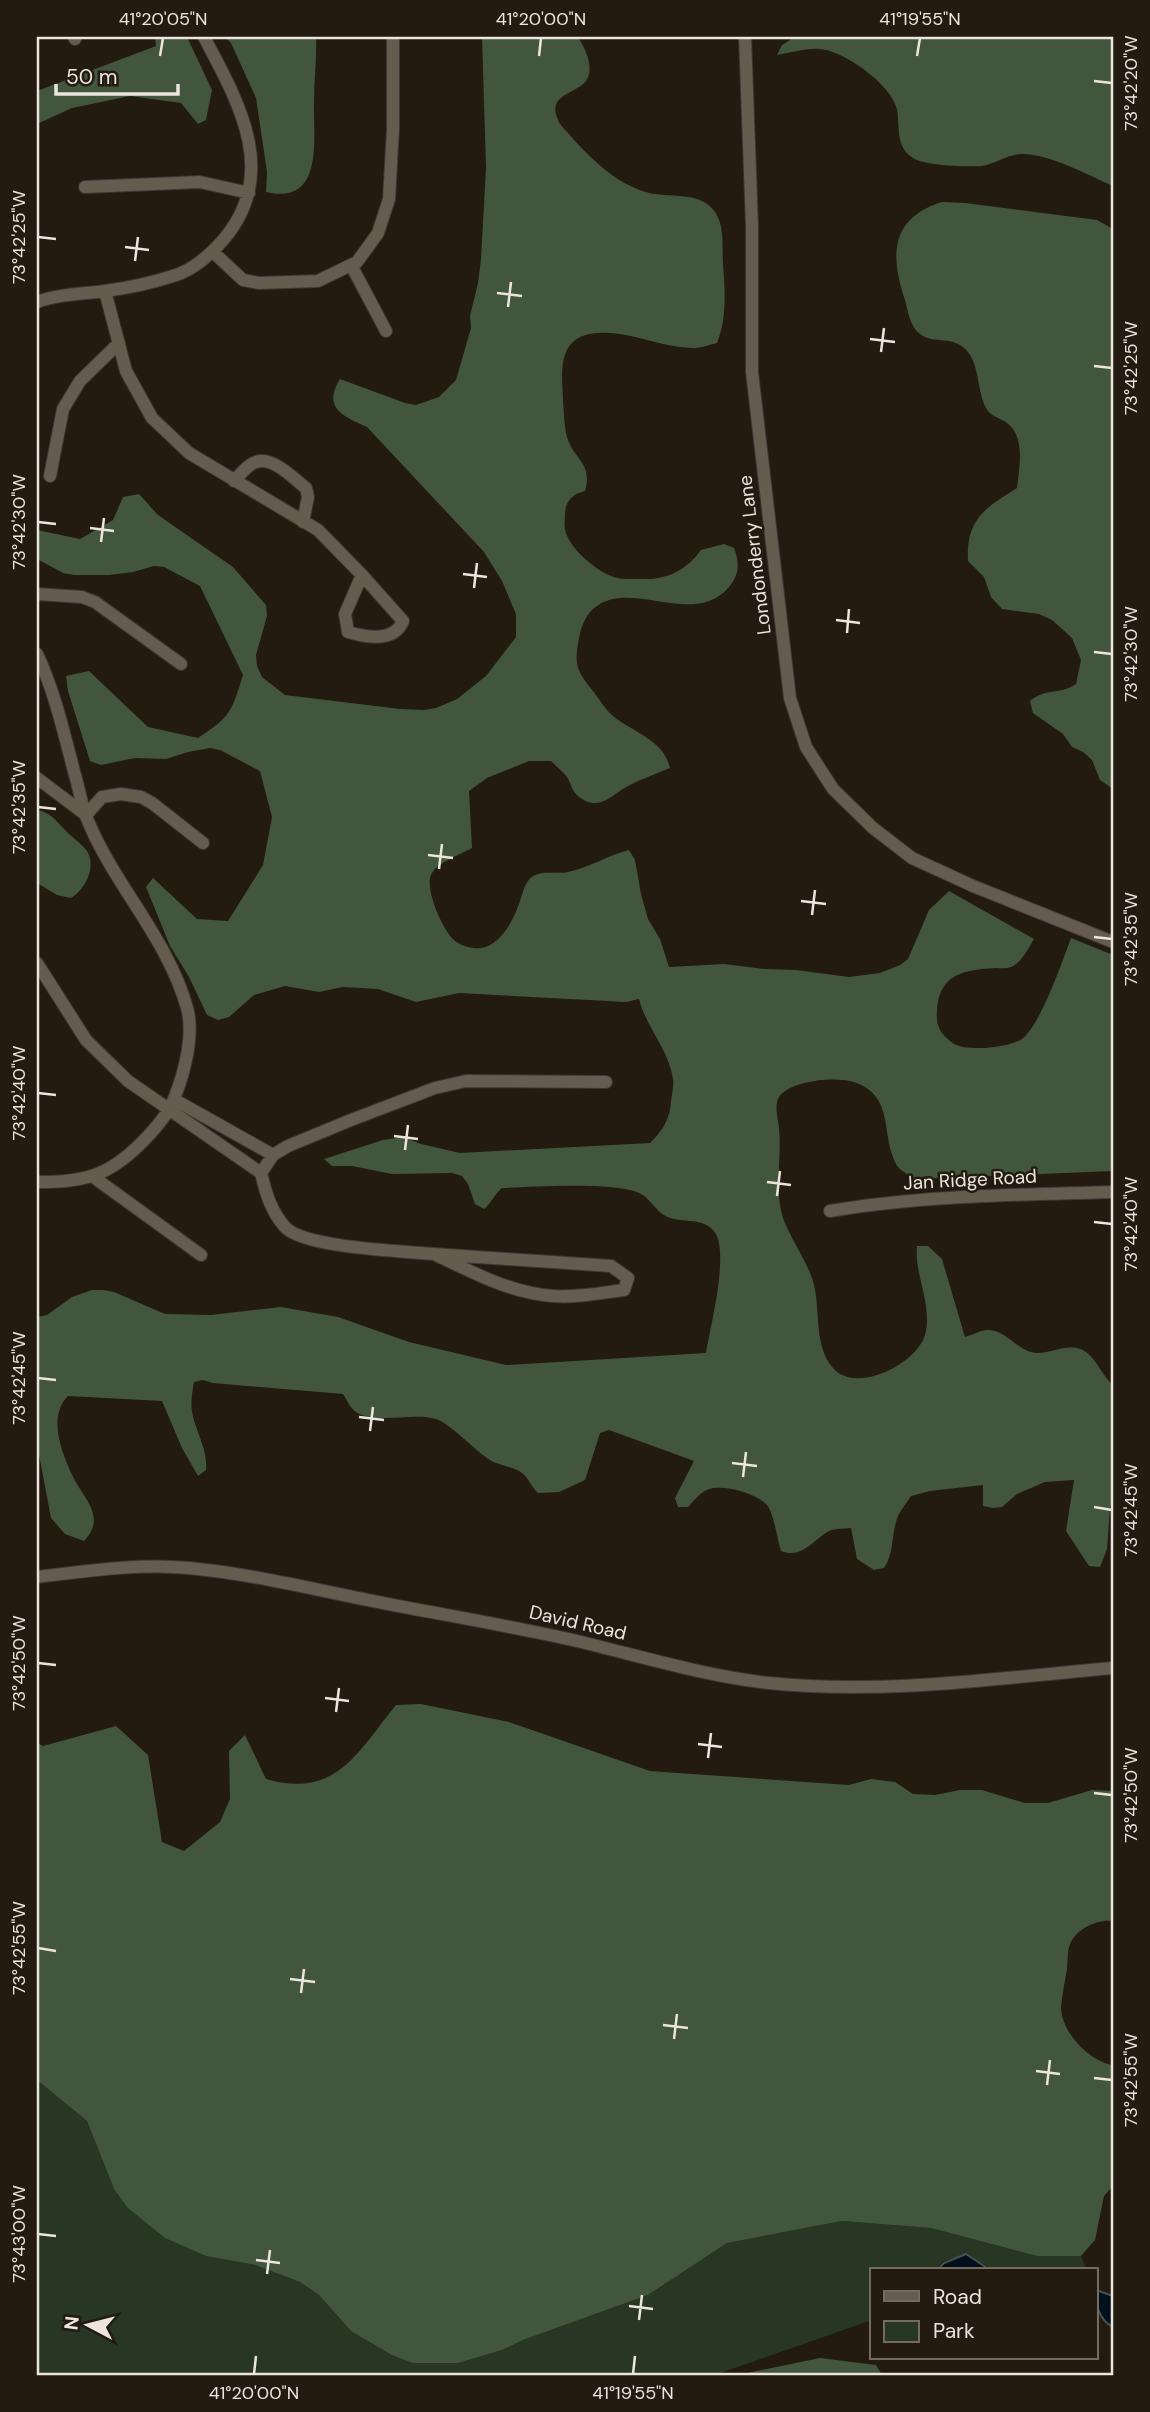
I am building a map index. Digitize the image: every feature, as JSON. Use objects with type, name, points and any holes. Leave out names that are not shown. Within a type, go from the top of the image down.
[{"type":"street","points":[[37,302],[176,276],[194,267],[213,252],[232,230],[249,193],[252,156],[244,116],[204,37]]},
{"type":"street","points":[[213,252],[243,280],[259,283],[318,281],[357,262],[378,233],[389,199],[393,129],[393,37]]},
{"type":"street","name":"Londonderry Lane","points":[[745,37],[752,230],[752,372],[790,698],[806,747],[834,789],[873,828],[912,858],[973,886],[1113,942]]},
{"type":"street","points":[[86,187],[200,183],[249,193]]},
{"type":"street","points":[[351,265],[386,331]]},
{"type":"street","points":[[105,291],[126,371],[152,418],[189,453],[318,530],[362,575],[403,621],[401,627],[386,636],[366,637],[348,632],[345,614],[362,575]]},
{"type":"street","points":[[50,476],[64,409],[80,381],[119,343]]},
{"type":"street","points":[[234,481],[254,463],[260,461],[276,465],[306,488],[308,497],[303,522]]},
{"type":"street","points":[[37,594],[82,597],[94,602],[181,664]]},
{"type":"street","points":[[37,654],[49,678],[86,815],[106,856],[172,969],[187,1009],[189,1035],[185,1066],[172,1106],[136,1149],[111,1169],[92,1176],[60,1182],[37,1182]]},
{"type":"street","points":[[37,778],[86,815]]},
{"type":"street","points":[[86,815],[102,797],[121,794],[141,797],[203,843]]},
{"type":"street","points":[[37,963],[86,1040],[128,1081],[172,1106],[273,1155]]},
{"type":"street","points":[[261,1173],[273,1155],[351,1120],[435,1088],[488,1081],[606,1082]]},
{"type":"street","points":[[172,1106],[261,1173],[268,1203],[287,1229],[304,1238],[334,1244],[434,1254],[611,1266],[628,1278],[624,1290],[555,1297],[525,1292],[494,1282],[434,1254]]},
{"type":"street","points":[[92,1176],[201,1255]]},
{"type":"street","name":"Jan Ridge Road","points":[[830,1211],[871,1204],[1113,1192]]},
{"type":"street","name":"David Road","points":[[37,1577],[130,1566],[188,1567],[502,1624],[730,1676],[806,1686],[894,1687],[1113,1668]]},
{"type":"green space","points":[[155,37],[187,37],[212,90],[206,120],[198,124],[181,103],[130,96],[72,108],[37,124],[37,91],[156,46]]},
{"type":"green space","points":[[225,37],[316,37],[314,150],[307,179],[298,189],[285,194],[266,192],[267,172],[256,98],[231,43]]},
{"type":"green space","points":[[482,37],[578,37],[588,58],[589,76],[582,85],[558,101],[556,114],[560,124],[590,156],[625,183],[646,192],[684,196],[709,205],[722,230],[724,304],[717,343],[691,348],[678,347],[603,333],[579,337],[567,351],[562,369],[565,428],[570,445],[585,468],[587,482],[585,491],[574,496],[567,505],[567,536],[576,550],[589,562],[617,578],[650,579],[667,576],[689,564],[701,550],[724,544],[734,548],[738,569],[729,587],[715,599],[699,604],[628,598],[612,599],[593,609],[581,629],[577,647],[577,661],[583,678],[613,716],[662,750],[670,768],[633,783],[599,803],[585,801],[578,796],[567,777],[551,761],[529,761],[487,778],[469,791],[472,848],[445,862],[432,873],[430,888],[436,908],[445,928],[455,941],[470,948],[488,946],[506,931],[525,885],[532,877],[541,873],[576,870],[629,850],[635,860],[648,919],[660,939],[669,967],[724,964],[849,977],[880,973],[908,959],[929,910],[949,891],[1034,939],[1022,959],[1015,965],[964,972],[943,988],[937,1009],[939,1027],[954,1044],[972,1048],[1009,1044],[1022,1039],[1036,1020],[1050,992],[1071,938],[1113,955],[1113,1171],[916,1179],[898,1167],[892,1155],[882,1108],[876,1097],[854,1082],[826,1080],[803,1083],[785,1091],[779,1097],[777,1108],[780,1207],[786,1226],[813,1281],[820,1337],[833,1368],[856,1378],[871,1377],[899,1365],[920,1346],[925,1335],[927,1313],[918,1268],[917,1246],[928,1246],[942,1259],[965,1337],[993,1330],[1036,1353],[1080,1349],[1090,1355],[1113,1385],[1113,1497],[1107,1549],[1100,1567],[1089,1566],[1066,1531],[1074,1480],[1045,1482],[1017,1494],[1002,1507],[993,1508],[983,1506],[983,1485],[911,1496],[897,1519],[891,1551],[884,1568],[874,1570],[857,1559],[851,1528],[829,1531],[795,1553],[781,1551],[769,1508],[758,1498],[742,1491],[709,1489],[688,1507],[678,1507],[675,1498],[694,1461],[609,1430],[600,1433],[585,1480],[559,1492],[538,1493],[522,1473],[491,1461],[436,1419],[364,1416],[350,1406],[343,1394],[203,1380],[194,1382],[192,1399],[193,1416],[206,1463],[206,1470],[198,1476],[182,1448],[162,1401],[68,1396],[58,1414],[58,1435],[73,1477],[91,1508],[94,1524],[84,1541],[65,1534],[51,1518],[37,1444],[37,1317],[47,1315],[72,1297],[92,1290],[114,1292],[165,1314],[211,1315],[281,1307],[338,1317],[409,1342],[506,1365],[706,1353],[717,1293],[720,1247],[713,1230],[703,1223],[665,1216],[641,1194],[614,1187],[502,1188],[484,1209],[475,1204],[462,1176],[452,1173],[392,1174],[352,1166],[332,1166],[324,1159],[383,1140],[403,1137],[460,1153],[650,1143],[667,1119],[673,1082],[667,1058],[639,999],[626,1002],[459,993],[416,1002],[378,989],[343,987],[319,992],[285,986],[254,995],[229,1017],[218,1020],[207,1015],[170,946],[146,887],[153,878],[197,919],[228,921],[263,865],[272,817],[260,771],[220,750],[210,748],[166,759],[135,758],[101,765],[90,761],[68,691],[66,676],[89,671],[148,727],[198,738],[224,718],[236,698],[243,675],[200,586],[164,567],[154,566],[109,575],[74,575],[63,573],[37,559],[37,530],[80,539],[113,520],[123,497],[139,494],[158,515],[233,567],[266,605],[267,616],[256,655],[257,666],[262,677],[285,695],[424,710],[457,699],[486,676],[516,637],[516,614],[502,581],[484,552],[367,427],[338,410],[333,397],[340,379],[416,405],[439,397],[456,380],[471,328],[470,316],[481,259],[486,168]]},
{"type":"green space","points":[[795,37],[1113,37],[1113,186],[1069,166],[1033,155],[1017,154],[982,166],[919,161],[903,148],[899,136],[897,109],[886,89],[876,79],[853,62],[829,51],[809,49],[777,55],[782,45]]},
{"type":"green space","points":[[942,202],[1097,220],[1113,229],[1113,789],[1100,780],[1092,760],[1072,747],[1063,734],[1033,713],[1030,701],[1076,684],[1081,660],[1072,638],[1052,620],[1039,614],[1002,609],[991,597],[984,577],[968,561],[970,535],[980,516],[1017,488],[1020,453],[1013,429],[986,408],[975,365],[968,352],[956,343],[925,337],[917,331],[910,318],[897,268],[898,240],[903,228],[912,218]]},
{"type":"green space","points":[[37,810],[54,818],[85,848],[90,857],[88,878],[81,890],[71,898],[57,895],[37,883]]},
{"type":"green space","points":[[421,1704],[509,1722],[650,1771],[849,1785],[871,1779],[895,1782],[913,1794],[935,1795],[960,1790],[982,1790],[1025,1803],[1048,1803],[1092,1790],[1113,1791],[1113,1921],[1101,1921],[1074,1937],[1068,1952],[1061,2007],[1066,2026],[1078,2044],[1095,2058],[1113,2065],[1113,2186],[1104,2196],[1095,2240],[1081,2256],[1037,2256],[931,2228],[842,2221],[727,2243],[648,2295],[502,2350],[458,2363],[413,2363],[392,2355],[351,2331],[319,2295],[300,2282],[255,2265],[206,2256],[165,2238],[128,2208],[114,2189],[87,2121],[37,2080],[37,1743],[43,1746],[116,1726],[148,1755],[162,1842],[184,1851],[220,1822],[230,1799],[229,1751],[245,1735],[266,1779],[290,1784],[310,1783],[343,1768],[396,1705]]},
{"type":"green space","points":[[37,2080],[87,2121],[114,2189],[206,2256],[255,2265],[300,2282],[319,2295],[351,2331],[458,2363],[502,2350],[648,2295],[727,2243],[842,2221],[931,2228],[1037,2256],[1081,2256],[1086,2268],[990,2268],[967,2255],[943,2261],[938,2268],[870,2268],[870,2321],[715,2375],[37,2375]]},
{"type":"green space","points":[[820,2358],[876,2365],[882,2375],[737,2375]]},
{"type":"water","points":[[966,2254],[987,2268],[939,2268],[944,2263]]},
{"type":"water","points":[[1098,2291],[1113,2296],[1113,2327],[1104,2320],[1099,2311]]}]
